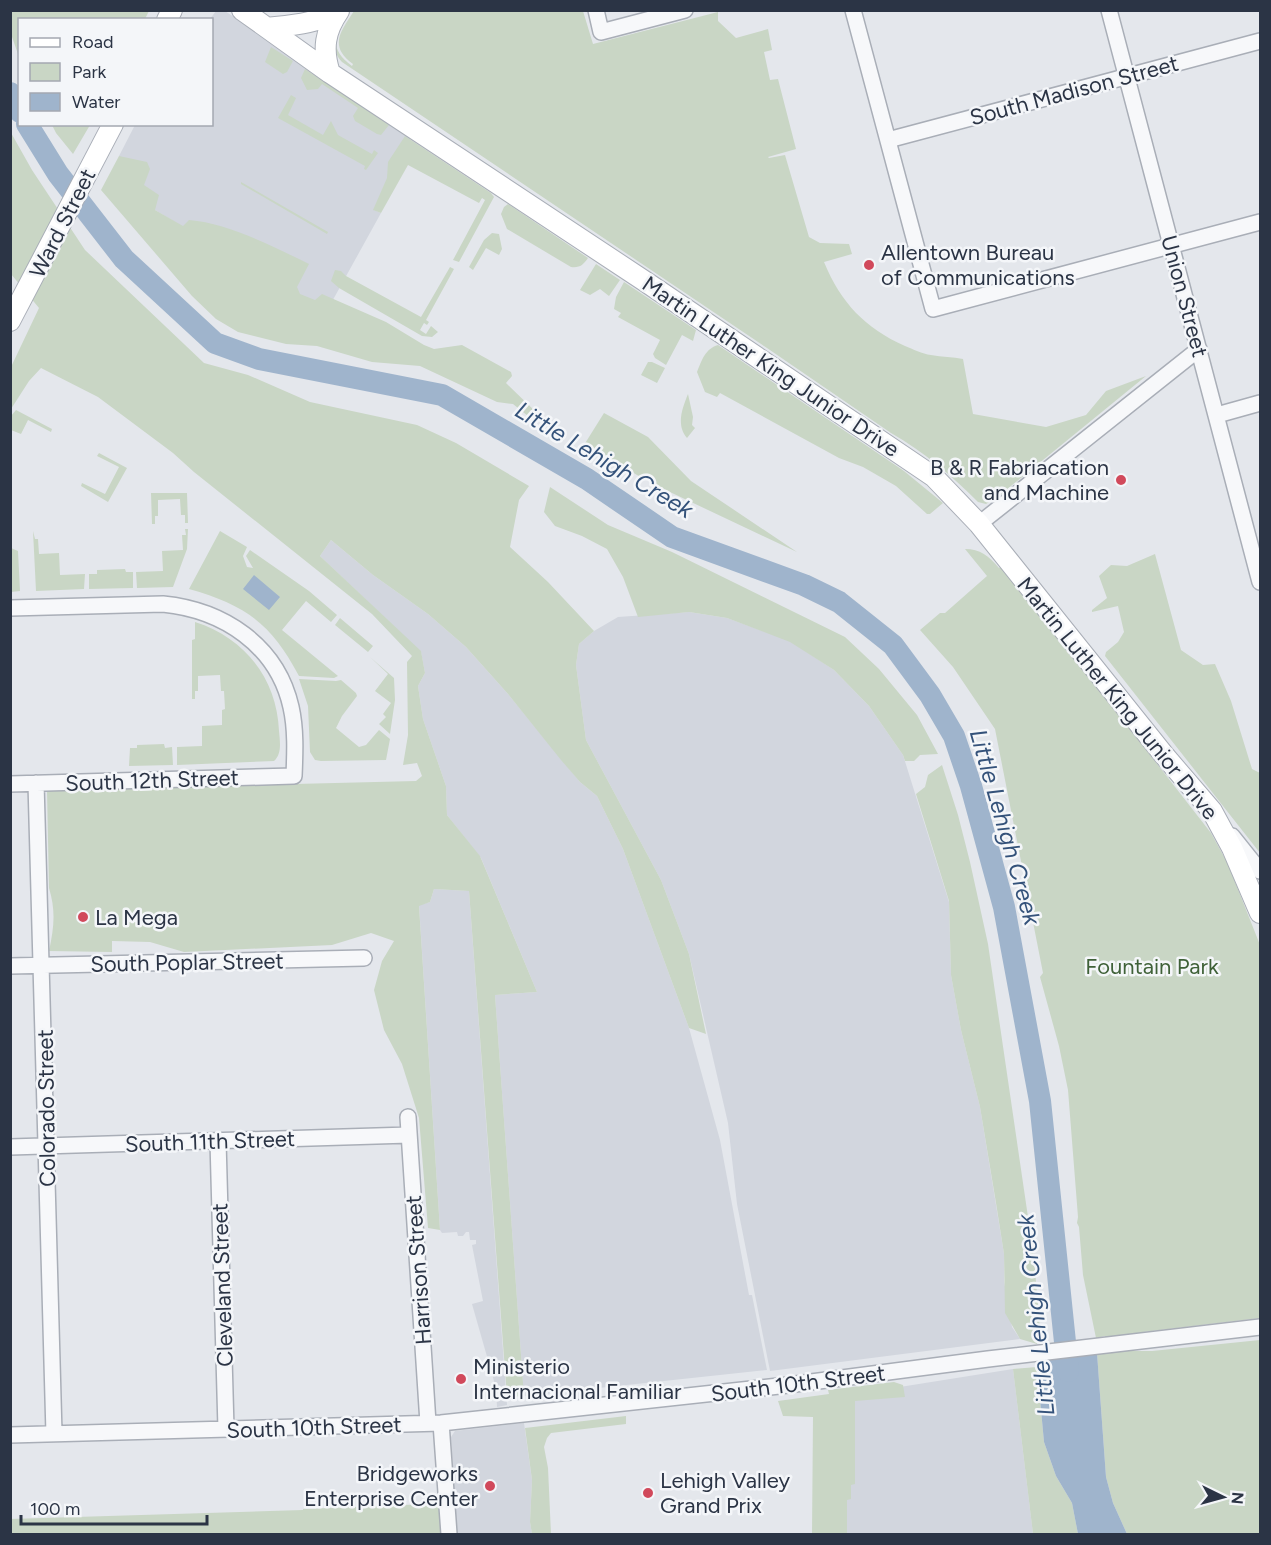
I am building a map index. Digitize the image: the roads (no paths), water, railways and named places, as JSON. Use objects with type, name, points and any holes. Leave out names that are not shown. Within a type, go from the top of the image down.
[{"type":"main road","name":"Martin Luther King Junior Drive","points":[[242,10],[330,73],[912,460],[934,477],[979,524],[1156,746],[1212,811],[1232,848],[1260,912]]},
{"type":"main road","points":[[267,28],[309,23],[326,18],[339,10]]},
{"type":"main road","points":[[330,73],[325,55],[326,37],[329,25],[339,10]]},
{"type":"main road","name":"Ward Street","points":[[10,321],[112,126]]},
{"type":"street","points":[[596,10],[601,32],[685,10]]},
{"type":"street","points":[[853,10],[933,309],[1260,222]]},
{"type":"street","name":"Union Street","points":[[1109,10],[1260,582]]},
{"type":"street","name":"South Madison Street","points":[[888,140],[1260,41]]},
{"type":"street","points":[[979,524],[1199,349]]},
{"type":"street","points":[[1217,415],[1260,404]]},
{"type":"street","name":"South 12th Street","points":[[10,608],[164,604],[202,611],[236,627],[266,654],[286,689],[295,729],[294,776],[10,784]]},
{"type":"street","name":"Colorado Street","points":[[36,783],[54,1434]]},
{"type":"street","points":[[1212,811],[1260,871]]},
{"type":"street","name":"South Poplar Street","points":[[10,966],[364,958]]},
{"type":"street","name":"Harrison Street","points":[[408,1117],[435,1423],[449,1534]]},
{"type":"street","name":"South 11th Street","points":[[10,1147],[409,1135]]},
{"type":"street","name":"Cleveland Street","points":[[218,1141],[226,1429]]},
{"type":"street","name":"South 10th Street","points":[[10,1435],[435,1423],[788,1385],[1260,1327]]},
{"type":"water","points":[[254,575],[280,597],[269,610],[243,589]]},
{"type":"water","points":[[1097,1353],[1106,1477],[1113,1503],[1127,1534],[1078,1534],[1072,1503],[1056,1476],[1044,1442],[1037,1367],[1039,1360]]},
{"type":"waterway","name":"Little Lehigh Creek","points":[[10,93],[18,108]]},
{"type":"waterway","name":"Little Lehigh Creek","points":[[28,126],[58,174],[124,259],[215,343],[259,359],[442,395],[587,479],[672,537],[804,585],[839,602],[893,645],[930,695],[954,736],[971,786],[1004,907],[1040,1101],[1068,1371]]},
{"type":"place","name":"Allentown Bureau of Communications","points":[[869,265]]},
{"type":"place","name":"B & R Fabriacation and Machine","points":[[1121,480]]},
{"type":"place","name":"La Mega","points":[[83,917]]},
{"type":"place","name":"Ministerio Internacional Familiar","points":[[461,1379]]},
{"type":"place","name":"Bridgeworks Enterprise Center","points":[[490,1486]]},
{"type":"place","name":"Lehigh Valley Grand Prix","points":[[648,1493]]},
{"type":"park label","name":"Fountain Park","points":[[1152,966]]}]
